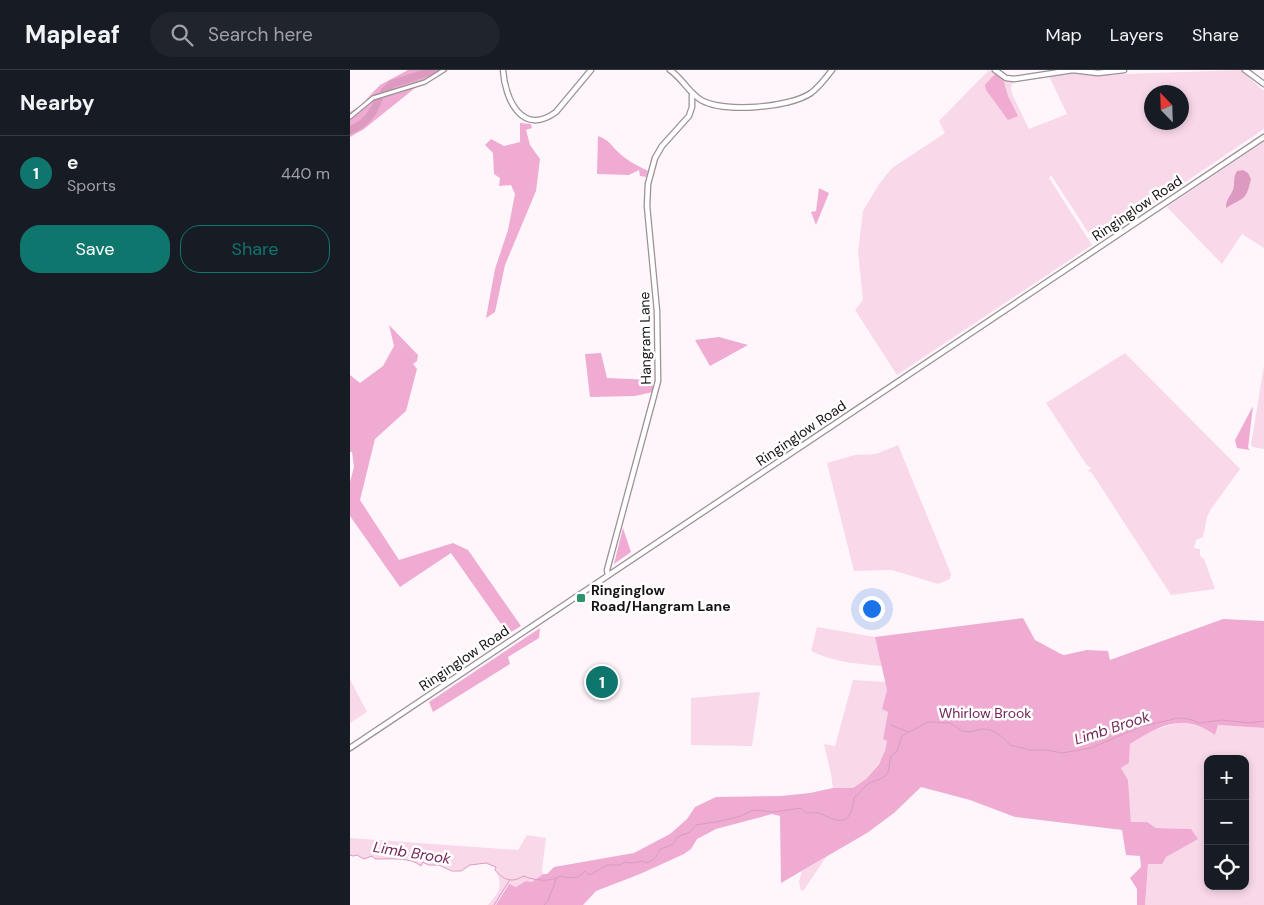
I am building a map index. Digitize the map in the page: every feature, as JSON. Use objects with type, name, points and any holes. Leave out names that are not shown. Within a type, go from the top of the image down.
[{"type":"street","points":[[350,117],[373,98],[425,82],[444,70]]},
{"type":"street","points":[[503,70],[509,97],[514,108],[525,118],[539,120],[556,112],[591,70]]},
{"type":"street","points":[[670,70],[692,94],[704,101],[730,106],[750,107],[768,107],[810,93],[832,70]]},
{"type":"street","points":[[995,70],[1006,78],[1014,79],[1073,70],[1098,73],[1124,70]]},
{"type":"street","points":[[1245,70],[1264,84]]},
{"type":"street","points":[[692,94],[692,107],[704,101]]},
{"type":"street","name":"Hangram Lane","points":[[608,575],[607,570],[658,381],[657,311],[647,198],[648,184],[655,158],[662,146],[689,116],[692,107]]},
{"type":"street","name":"Ringinglow Road","points":[[350,748],[1264,137]]},
{"type":"shaded area","points":[[989,70],[1007,82],[1013,82],[1011,87],[1012,94],[1029,129],[1067,114],[1049,76],[1072,73],[1099,75],[1240,70],[1264,91],[1264,129],[1095,243],[1051,175],[1049,178],[1092,245],[897,375],[855,310],[863,300],[858,252],[863,211],[879,184],[892,168],[945,133],[939,121]]},
{"type":"shaded area","points":[[1264,141],[1264,248],[1242,234],[1222,264],[1167,207]]},
{"type":"shaded area","points":[[1243,170],[1248,173],[1251,179],[1248,191],[1241,200],[1226,208],[1237,171]]},
{"type":"shaded area","points":[[1125,353],[1240,469],[1211,509],[1207,517],[1203,537],[1196,540],[1194,548],[1200,549],[1200,556],[1204,559],[1215,589],[1171,595],[1092,473],[1088,471],[1091,468],[1086,464],[1046,403]]},
{"type":"shaded area","points":[[1264,365],[1264,449],[1251,445]]},
{"type":"shaded area","points":[[898,445],[951,574],[950,579],[938,584],[892,570],[854,571],[827,463],[855,455],[876,454]]},
{"type":"shaded area","points":[[817,627],[875,637],[882,666],[837,660],[811,651]]},
{"type":"shaded area","points":[[591,674],[614,677],[613,689],[589,687]]},
{"type":"shaded area","points":[[350,679],[367,712],[350,723]]},
{"type":"shaded area","points":[[853,680],[886,682],[887,690],[883,709],[888,712],[883,739],[887,741],[884,756],[866,779],[853,788],[833,788],[824,744],[835,746]]},
{"type":"shaded area","points":[[760,692],[752,746],[691,745],[691,698]]},
{"type":"shaded area","points":[[1183,721],[1203,726],[1215,735],[1218,725],[1264,728],[1264,905],[1145,905],[1148,864],[1166,857],[1191,829],[1156,828],[1147,822],[1131,822],[1128,780],[1121,768],[1129,763],[1130,744],[1151,731]]},
{"type":"shaded area","points":[[527,835],[546,838],[543,874],[532,882],[528,881],[516,887],[507,886],[496,905],[488,905],[499,890],[500,883],[496,867],[486,863],[470,865],[461,871],[457,871],[440,865],[423,863],[421,866],[406,860],[375,859],[372,856],[364,859],[357,855],[350,855],[350,838],[518,850]]},
{"type":"shaded area","points":[[826,857],[804,890],[801,891],[799,882],[802,871]]},
{"type":"green space","points":[[408,70],[448,70],[415,88],[364,129],[350,137],[350,112],[360,106],[380,85]]},
{"type":"green space","points":[[995,74],[1003,79],[1008,96],[1018,116],[1008,120],[986,90],[985,85]]},
{"type":"green space","points":[[520,123],[531,124],[532,128],[526,130],[530,145],[540,159],[536,191],[505,265],[495,312],[486,318],[495,269],[508,230],[515,194],[511,185],[499,186],[500,178],[494,174],[493,153],[485,145],[491,139],[504,146],[520,142]]},
{"type":"green space","points":[[598,136],[607,140],[628,160],[648,171],[646,177],[640,176],[639,170],[629,175],[597,174]]},
{"type":"green space","points":[[819,188],[829,193],[816,225],[811,212],[816,211]]},
{"type":"green space","points":[[389,325],[418,355],[417,361],[413,364],[417,369],[406,411],[375,439],[360,500],[399,560],[453,543],[468,550],[521,626],[508,634],[451,553],[400,587],[350,516],[350,482],[354,467],[352,452],[350,452],[350,375],[360,383],[383,366],[394,346]]},
{"type":"green space","points":[[719,337],[748,345],[710,366],[695,340]]},
{"type":"green space","points":[[601,353],[607,378],[653,380],[653,392],[635,396],[590,397],[585,354]]},
{"type":"green space","points":[[1253,406],[1248,448],[1250,450],[1237,448],[1235,440]]},
{"type":"green space","points":[[623,528],[631,552],[614,564]]},
{"type":"green space","name":"Whirlow Brook","points":[[1023,618],[1035,640],[1061,654],[1087,650],[1108,651],[1110,660],[1223,619],[1264,621],[1264,728],[1218,725],[1215,735],[1193,724],[1172,724],[1152,731],[1130,744],[1129,763],[1121,768],[1128,780],[1131,822],[1147,822],[1156,828],[1191,829],[1198,839],[1166,857],[1162,864],[1148,864],[1145,905],[1137,905],[1137,889],[1130,878],[1141,867],[1140,856],[1126,855],[1122,830],[1015,817],[970,800],[921,787],[894,813],[867,833],[781,883],[780,816],[772,814],[716,829],[697,839],[691,849],[684,854],[596,891],[583,905],[496,905],[509,884],[516,887],[526,881],[532,882],[543,874],[547,874],[554,867],[634,853],[670,834],[687,819],[695,807],[716,797],[781,796],[833,788],[853,788],[866,779],[879,764],[887,741],[883,739],[888,712],[882,709],[887,690],[875,637]]},
{"type":"green space","points":[[540,628],[539,638],[508,657],[510,664],[433,712],[429,702]]},
{"type":"waterway","points":[[384,92],[392,84],[435,70]]},
{"type":"waterway","points":[[350,130],[360,125],[369,117],[379,97]]},
{"type":"waterway","name":"Limb Brook","points":[[350,855],[357,855],[364,859],[372,856],[375,859],[406,860],[421,866],[423,862],[428,865],[439,865],[452,871],[461,871],[470,865],[486,863],[496,867],[495,870],[501,876],[511,880],[523,876],[542,880],[552,880],[560,876],[574,878],[580,876],[585,871],[590,875],[607,865],[651,861],[660,849],[668,847],[677,837],[690,832],[696,825],[741,816],[753,810],[774,812],[801,808],[806,813],[819,813],[835,820],[845,819],[851,813],[854,798],[868,784],[887,774],[891,758],[897,751],[902,736],[928,722],[950,723],[962,731],[991,730],[1010,745],[1030,750],[1062,753],[1091,748],[1140,727],[1178,718],[1189,719],[1199,723],[1222,720],[1250,723],[1264,721]]},
{"type":"waterway","points":[[891,725],[908,732]]},
{"type":"waterway","points":[[544,905],[548,901],[556,878]]},
{"type":"waterway","points":[[494,905],[509,881]]},
{"type":"place","name":"Ringinglow Road/Hangram Lane","points":[[581,598]]},
{"type":"place","name":"e","points":[[602,682]]}]
